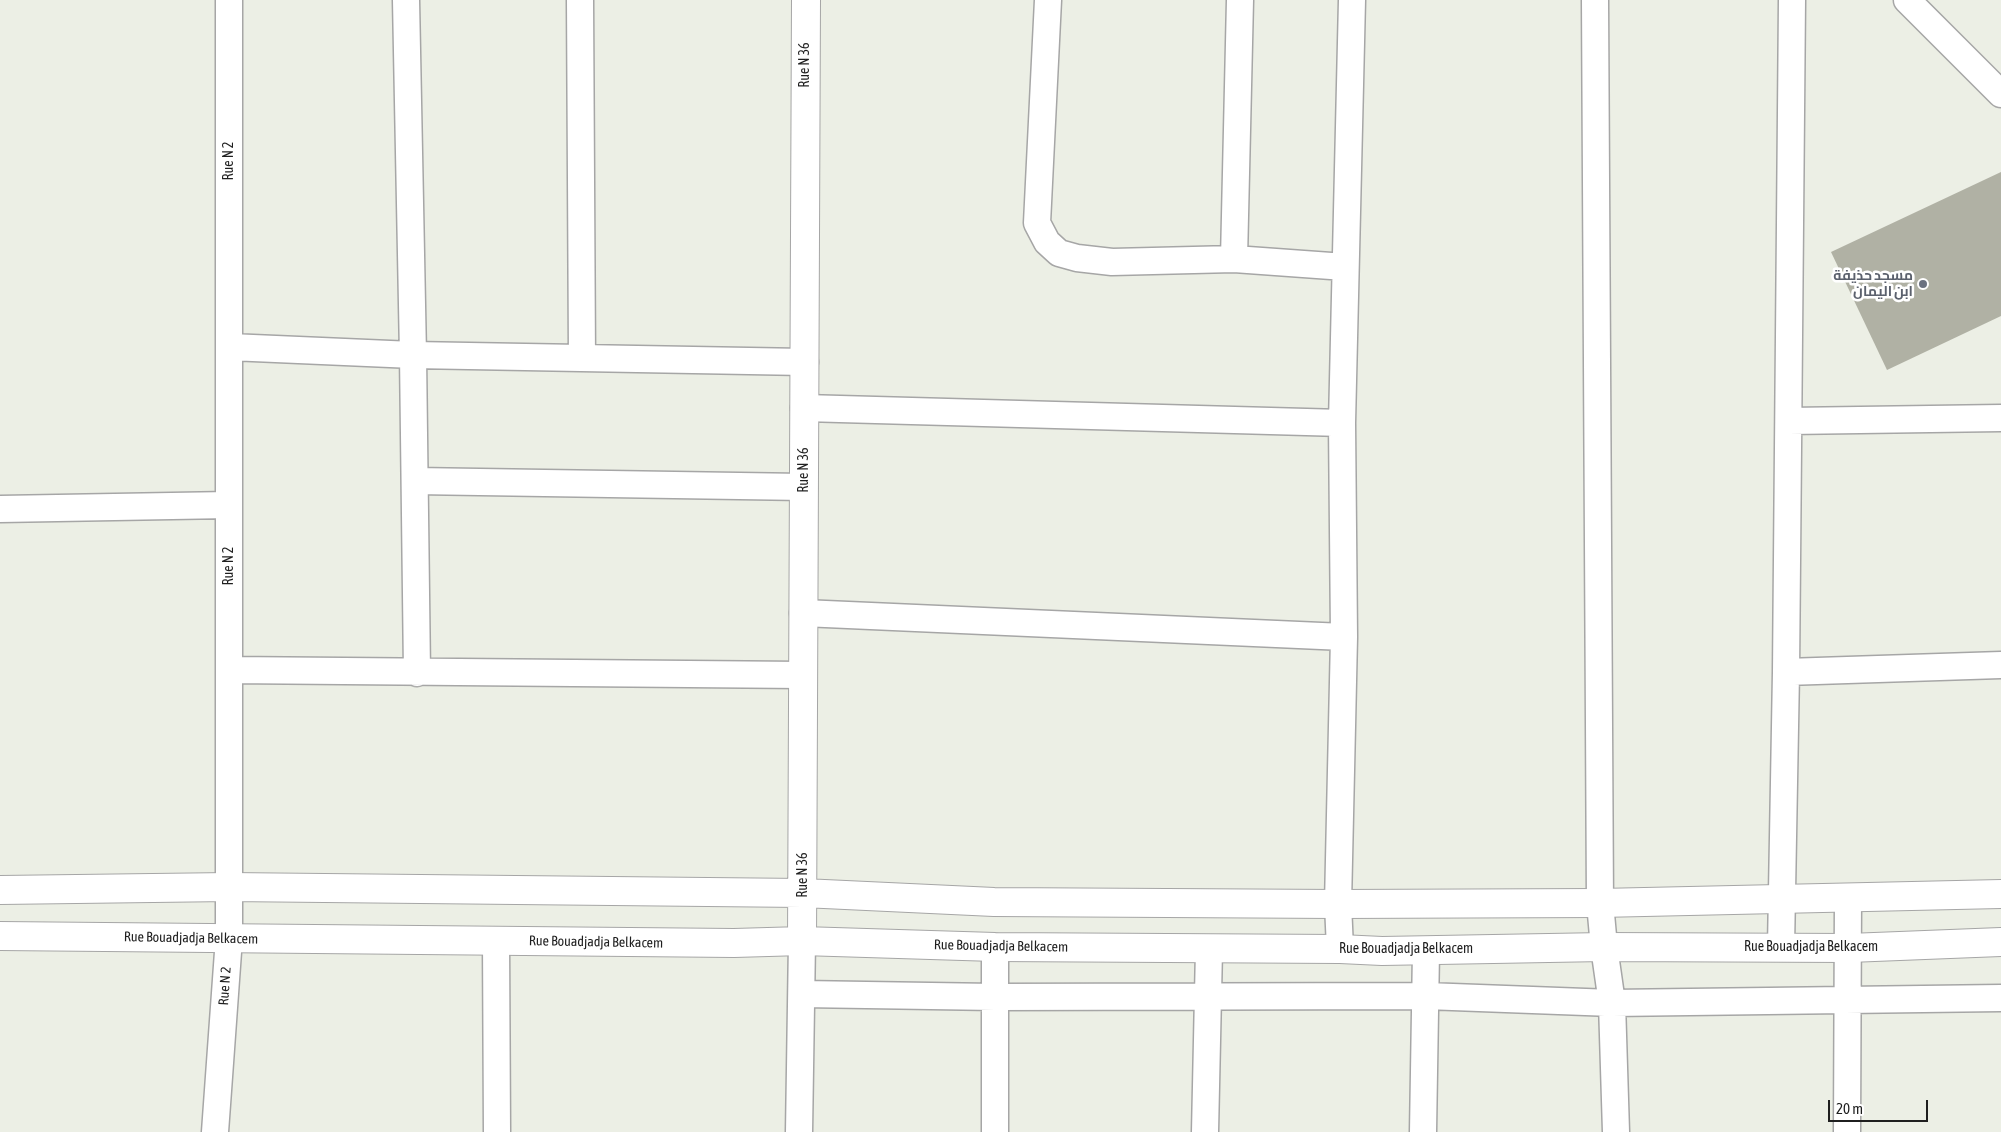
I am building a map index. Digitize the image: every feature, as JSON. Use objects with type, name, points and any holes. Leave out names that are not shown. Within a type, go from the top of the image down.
[{"type":"street","name":"Rue N 2","points":[[215,1132],[228,938],[229,887],[229,0]]},
{"type":"street","points":[[406,0],[417,673]]},
{"type":"street","points":[[580,0],[582,358]]},
{"type":"street","name":"Rue N 36","points":[[802,940],[806,0]]},
{"type":"street","points":[[1048,0],[1037,223],[1046,242],[1059,253],[1077,258],[1112,262],[1234,259],[1345,268]]},
{"type":"street","points":[[1234,259],[1240,0]]},
{"type":"street","points":[[1340,949],[1338,904],[1344,637],[1342,423],[1352,0]]},
{"type":"street","points":[[1595,0],[1600,903],[1612,1003],[1616,1132]]},
{"type":"street","points":[[1781,947],[1786,672],[1792,0]]},
{"type":"street","points":[[1907,0],[2001,94]]},
{"type":"street","points":[[230,347],[413,355],[804,362]]},
{"type":"street","points":[[804,408],[1342,423]]},
{"type":"street","points":[[1788,421],[2001,418]]},
{"type":"street","points":[[415,480],[804,487]]},
{"type":"street","points":[[0,509],[229,505]]},
{"type":"street","points":[[804,613],[1344,637]]},
{"type":"street","points":[[1786,672],[2001,665]]},
{"type":"street","points":[[229,670],[417,673],[803,674]]},
{"type":"street","points":[[0,890],[229,887],[803,894],[994,902],[1338,904],[1600,903],[2001,894]]},
{"type":"street","points":[[1847,1132],[1848,898]]},
{"type":"street","name":"Rue Bouadjadja Belkacem","points":[[0,936],[734,943],[802,940],[995,947],[1426,951],[1604,947],[1849,948],[2001,942]]},
{"type":"street","points":[[799,1132],[802,940]]},
{"type":"street","points":[[496,941],[497,1132]]},
{"type":"street","points":[[995,947],[995,1132]]},
{"type":"street","points":[[1205,1132],[1209,949]]},
{"type":"street","points":[[1423,1132],[1426,951]]},
{"type":"street","points":[[802,994],[995,997],[1426,996],[1612,1003],[2001,998]]},
{"type":"building","name":"مسجد حذيفة ابن اليمان","points":[[2001,172],[2001,316],[1887,370],[1831,252]]},
{"type":"place","name":"مسجد حذيفة ابن اليمان","points":[[1923,284]]}]
